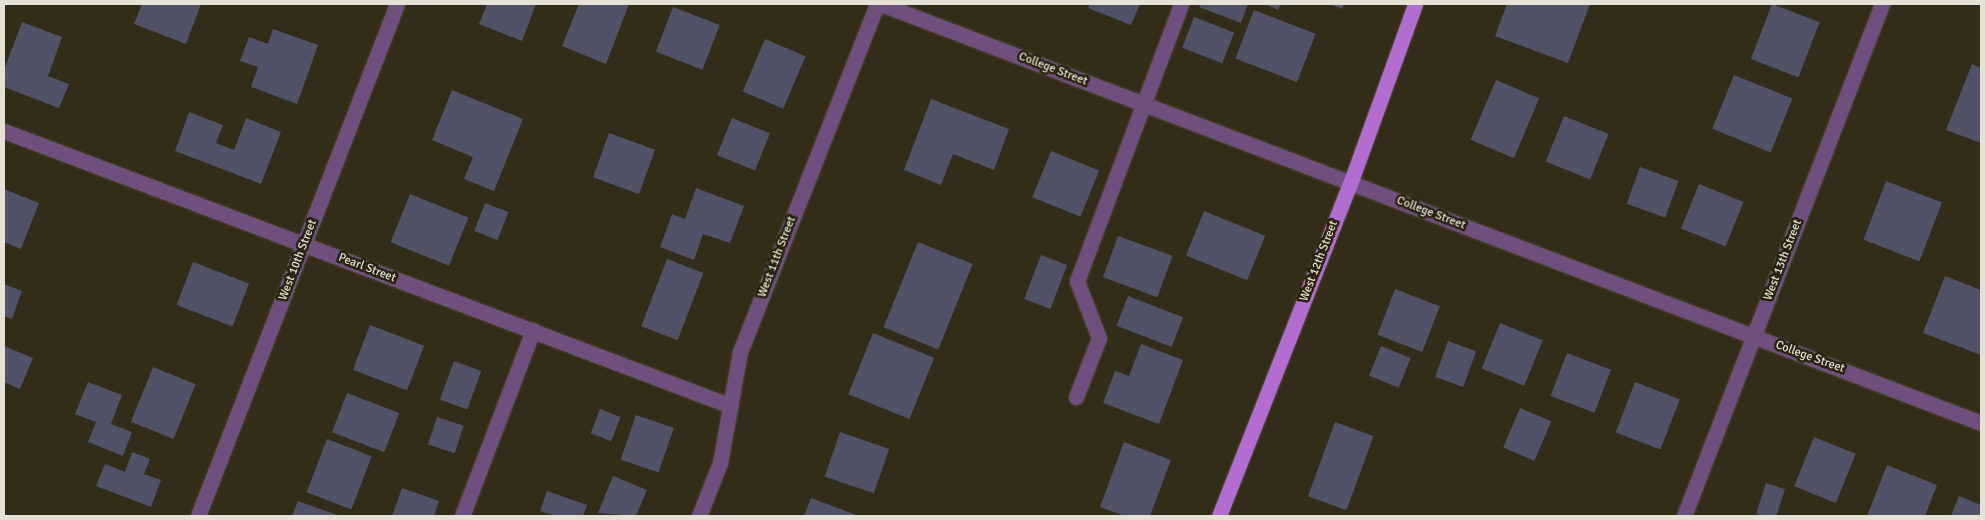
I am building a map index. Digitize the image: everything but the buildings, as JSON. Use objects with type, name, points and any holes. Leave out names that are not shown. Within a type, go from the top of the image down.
[{"type":"main road","name":"West 12th Street","points":[[1219,516],[1350,184],[1415,4]]},
{"type":"street","name":"West 10th Street","points":[[198,516],[397,4]]},
{"type":"street","name":"West 11th Street","points":[[699,516],[720,463],[740,352],[877,4]]},
{"type":"street","name":"College Street","points":[[881,4],[1753,338],[1797,350],[1981,423]]},
{"type":"street","points":[[1076,397],[1099,338],[1077,281],[1181,4]]},
{"type":"street","name":"West 13th Street","points":[[1684,516],[1882,4]]},
{"type":"street","name":"Pearl Street","points":[[4,131],[731,406]]},
{"type":"street","points":[[462,516],[533,330]]}]
